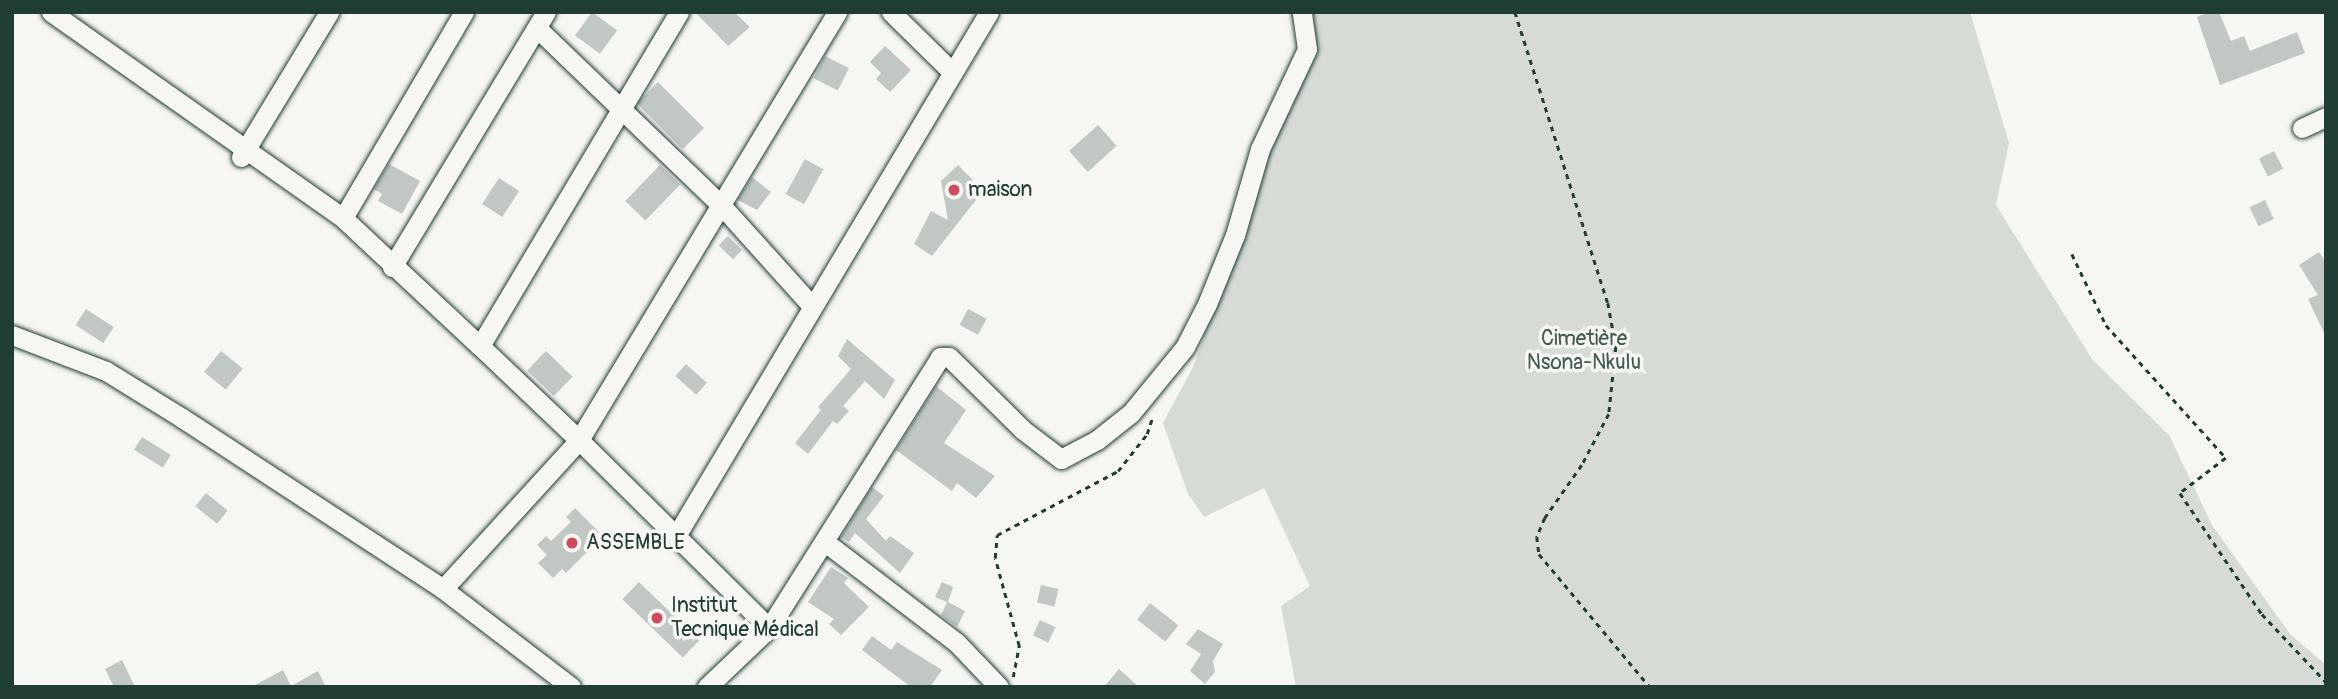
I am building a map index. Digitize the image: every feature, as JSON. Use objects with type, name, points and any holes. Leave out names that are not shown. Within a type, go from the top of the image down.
[{"type":"street","points":[[51,12],[244,153],[343,218],[392,267],[579,440],[769,628]]},
{"type":"street","points":[[244,153],[329,12]]},
{"type":"street","points":[[343,218],[464,12]]},
{"type":"street","points":[[480,346],[622,114],[679,12]]},
{"type":"street","points":[[443,589],[579,440],[837,12]]},
{"type":"street","points":[[891,12],[951,71]]},
{"type":"street","points":[[676,536],[951,71],[989,12]]},
{"type":"street","points":[[707,687],[769,628],[940,357],[948,357],[1023,430],[1061,459],[1097,440],[1131,413],[1185,347],[1207,304],[1236,235],[1260,149],[1307,49],[1302,12]]},
{"type":"street","points":[[392,267],[541,20],[622,114],[720,205],[811,306]]},
{"type":"street","points":[[2302,128],[2326,117]]},
{"type":"street","points":[[12,335],[106,372],[443,589],[571,687]]},
{"type":"street","points":[[825,542],[956,642],[1005,686]]},
{"type":"path","points":[[1515,12],[1608,303],[1616,347],[1608,414],[1582,465],[1545,518],[1537,537],[1539,554],[1650,687]]},
{"type":"path","points":[[2072,254],[2106,325],[2226,458],[2180,493],[2262,614],[2326,682]]},
{"type":"path","points":[[1005,686],[1019,646],[995,558],[997,535],[1118,471],[1147,434],[1154,413]]},
{"type":"green space","name":"Cimetière Nsona-Nkulu","points":[[1309,12],[1970,12],[2009,143],[1996,205],[2092,359],[2169,435],[2212,525],[2290,634],[2326,665],[2326,687],[1296,687],[1281,606],[1310,586],[1264,488],[1204,517],[1188,494],[1163,423],[1194,365],[1237,242]]},
{"type":"building","points":[[592,12],[617,30],[600,54],[575,35]]},
{"type":"building","points":[[695,12],[734,12],[750,27],[728,46]]},
{"type":"building","points":[[2209,12],[2219,12],[2231,41],[2244,36],[2250,51],[2297,32],[2305,53],[2220,85],[2197,17]]},
{"type":"building","points":[[885,46],[911,70],[890,92],[876,79],[881,73],[870,62]]},
{"type":"building","points":[[825,56],[849,68],[838,91],[814,78]]},
{"type":"building","points":[[658,82],[704,128],[683,149],[637,103]]},
{"type":"building","points":[[1098,125],[1117,146],[1088,172],[1069,151]]},
{"type":"building","points":[[2274,151],[2283,169],[2268,177],[2259,159]]},
{"type":"building","points":[[805,159],[823,169],[804,204],[786,194]]},
{"type":"building","points":[[389,164],[420,181],[402,214],[378,201],[382,194],[374,189]]},
{"type":"building","points":[[660,165],[680,184],[645,220],[625,201]]},
{"type":"building","points":[[958,165],[973,180],[965,188],[976,200],[932,256],[914,244],[931,211],[948,220],[941,181]]},
{"type":"building","points":[[752,177],[771,192],[757,210],[738,200]]},
{"type":"building","points":[[499,178],[519,191],[502,217],[482,204]]},
{"type":"building","points":[[2265,200],[2274,219],[2258,226],[2250,207]]},
{"type":"building","points":[[728,236],[742,250],[733,259],[719,245]]},
{"type":"building","points":[[2319,252],[2326,262],[2326,337],[2308,299],[2318,295],[2299,265]]},
{"type":"building","points":[[86,309],[114,327],[103,343],[76,325]]},
{"type":"building","points":[[968,309],[987,319],[978,335],[960,325]]},
{"type":"building","points":[[847,339],[895,380],[884,399],[865,381],[843,406],[849,411],[837,424],[833,421],[808,454],[795,443],[821,410],[818,407],[851,369],[838,356]]},
{"type":"building","points":[[221,351],[243,369],[226,390],[204,372]]},
{"type":"building","points":[[546,351],[573,377],[554,396],[527,370]]},
{"type":"building","points":[[686,364],[707,383],[696,395],[675,376]]},
{"type":"building","points":[[936,386],[966,410],[944,443],[995,476],[976,498],[957,483],[952,491],[896,450]]},
{"type":"building","points":[[142,437],[171,455],[163,468],[134,450]]},
{"type":"building","points":[[872,487],[884,496],[866,519],[886,541],[890,536],[914,553],[900,573],[855,533],[849,542],[841,537]]},
{"type":"building","points":[[206,493],[228,511],[217,524],[195,506]]},
{"type":"building","name":"ASSEMBLE","points":[[575,508],[607,540],[598,549],[594,545],[566,573],[562,569],[553,578],[538,563],[547,555],[537,545],[546,536],[551,541],[571,522],[566,517]]},
{"type":"building","points":[[831,567],[848,578],[844,583],[869,607],[841,635],[829,624],[834,619],[808,602]]},
{"type":"building","points":[[639,582],[699,640],[683,658],[622,599]]},
{"type":"building","points":[[942,582],[953,587],[948,602],[965,611],[957,627],[941,615],[947,602],[935,597]]},
{"type":"building","points":[[1041,585],[1059,589],[1054,607],[1037,603]]},
{"type":"building","points":[[1150,603],[1178,625],[1165,642],[1137,620]]},
{"type":"building","points":[[1040,620],[1055,627],[1048,643],[1033,635]]},
{"type":"building","points":[[1198,629],[1223,644],[1213,661],[1215,672],[1205,684],[1190,671],[1201,654],[1186,644]]},
{"type":"building","points":[[872,636],[891,650],[897,642],[942,670],[930,687],[911,687],[862,650]]},
{"type":"building","points":[[122,660],[135,687],[114,687],[105,669]]},
{"type":"building","points":[[1119,669],[1139,687],[1104,687]]},
{"type":"building","points":[[283,670],[291,686],[318,671],[326,687],[251,687]]},
{"type":"place","name":"maison","points":[[954,190]]},
{"type":"place","name":"ASSEMBLE","points":[[572,543]]},
{"type":"place","name":"Institut Tecnique Médical","points":[[657,618]]}]
